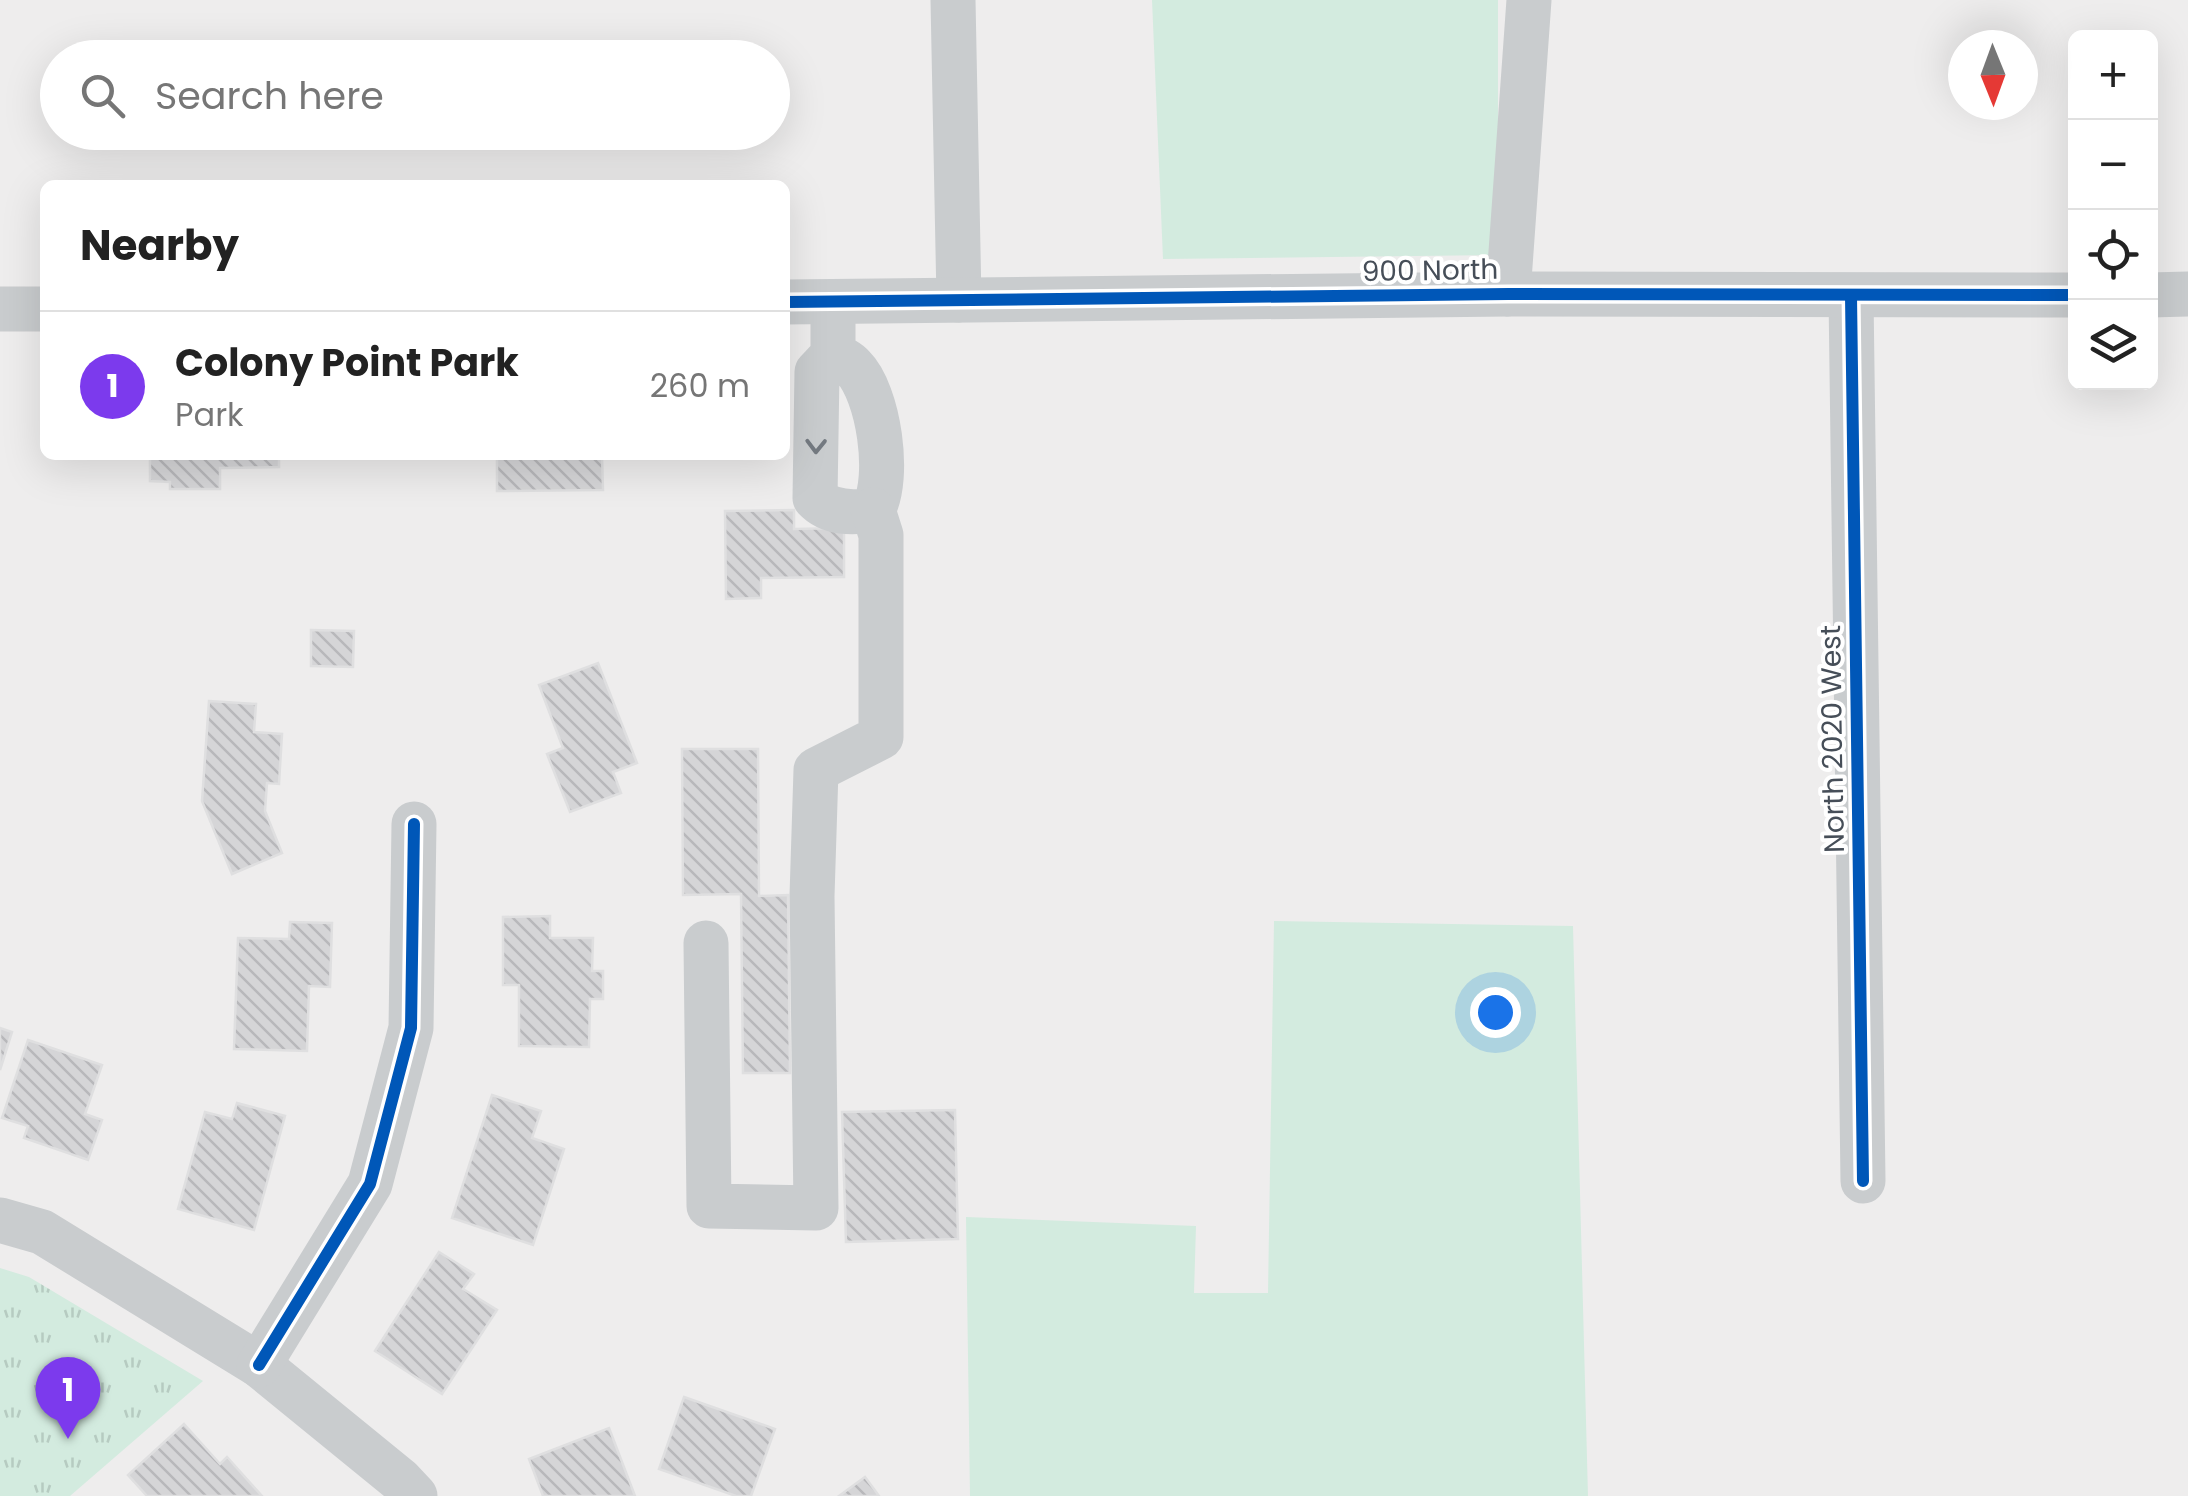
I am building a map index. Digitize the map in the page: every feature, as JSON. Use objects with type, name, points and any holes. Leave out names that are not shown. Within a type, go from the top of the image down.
[{"type":"street","points":[[953,0],[959,300]]},
{"type":"street","points":[[1508,294],[1530,0]]},
{"type":"street","name":"900 North","points":[[790,302],[1508,294],[2068,295]]},
{"type":"street","points":[[2158,294],[2188,294]]},
{"type":"street","name":"North 2020 West","points":[[1851,296],[1863,1180]]},
{"type":"street","points":[[833,302],[833,355],[817,372],[815,498],[823,507],[853,513],[874,510]]},
{"type":"street","points":[[0,309],[40,308]]},
{"type":"street","points":[[706,943],[709,1206],[816,1208],[812,896],[816,770],[881,737],[881,535],[874,510],[880,499],[880,434],[863,380],[852,365],[833,355]]},
{"type":"street","points":[[259,1366],[370,1184],[411,1028],[414,824]]},
{"type":"street","points":[[0,1220],[42,1232],[259,1366],[415,1496]]},
{"type":"green space","points":[[1152,0],[1498,0],[1498,255],[1163,259]]},
{"type":"green space","points":[[1274,921],[1573,926],[1588,1496],[970,1496],[966,1217],[1196,1226],[1194,1293],[1268,1293]]},
{"type":"green space","points":[[0,1268],[29,1277],[203,1381],[70,1496],[0,1496]]},
{"type":"building","points":[[150,460],[279,460],[279,467],[220,468],[220,489],[170,489],[170,482],[150,481]]},
{"type":"building","points":[[497,460],[602,460],[603,490],[497,491]]},
{"type":"building","points":[[794,510],[794,529],[844,528],[844,577],[761,578],[761,598],[726,599],[725,511]]},
{"type":"building","points":[[311,630],[354,631],[353,667],[311,666]]},
{"type":"building","points":[[598,663],[637,763],[613,772],[621,793],[570,812],[547,754],[563,748],[539,685]]},
{"type":"building","points":[[209,701],[256,704],[254,732],[282,734],[279,784],[267,783],[265,811],[282,853],[232,874],[202,801]]},
{"type":"building","points":[[682,749],[758,749],[759,896],[788,895],[790,1073],[743,1073],[741,894],[683,895]]},
{"type":"building","points":[[550,916],[550,938],[593,938],[592,971],[603,971],[603,999],[590,999],[589,1047],[519,1046],[519,985],[503,985],[503,917]]},
{"type":"building","points":[[290,922],[332,923],[330,987],[309,986],[307,1051],[234,1049],[238,938],[289,939]]},
{"type":"building","points":[[0,1028],[12,1032],[0,1070]]},
{"type":"building","points":[[28,1040],[102,1065],[85,1114],[102,1120],[88,1160],[24,1138],[28,1126],[2,1118]]},
{"type":"building","points":[[492,1095],[541,1111],[532,1138],[564,1149],[533,1245],[452,1218]]},
{"type":"building","points":[[237,1103],[285,1116],[254,1230],[178,1209],[205,1112],[232,1119]]},
{"type":"building","points":[[955,1110],[958,1239],[846,1242],[842,1112]]},
{"type":"building","points":[[439,1252],[474,1274],[463,1289],[497,1310],[442,1394],[375,1351]]},
{"type":"building","points":[[684,1397],[775,1429],[751,1496],[736,1496],[659,1469]]},
{"type":"building","points":[[184,1424],[220,1464],[227,1457],[262,1496],[147,1496],[128,1475]]},
{"type":"building","points":[[609,1428],[635,1496],[543,1496],[529,1459]]},
{"type":"building","points":[[865,1477],[879,1496],[839,1496]]},
{"type":"cycle path","points":[[790,302],[1508,294],[2068,295]]},
{"type":"cycle path","points":[[1851,296],[1863,1181]]},
{"type":"cycle path","points":[[259,1365],[370,1184],[411,1028],[414,824]]},
{"type":"place","name":"Colony Point Park","points":[[68,1439]]}]
